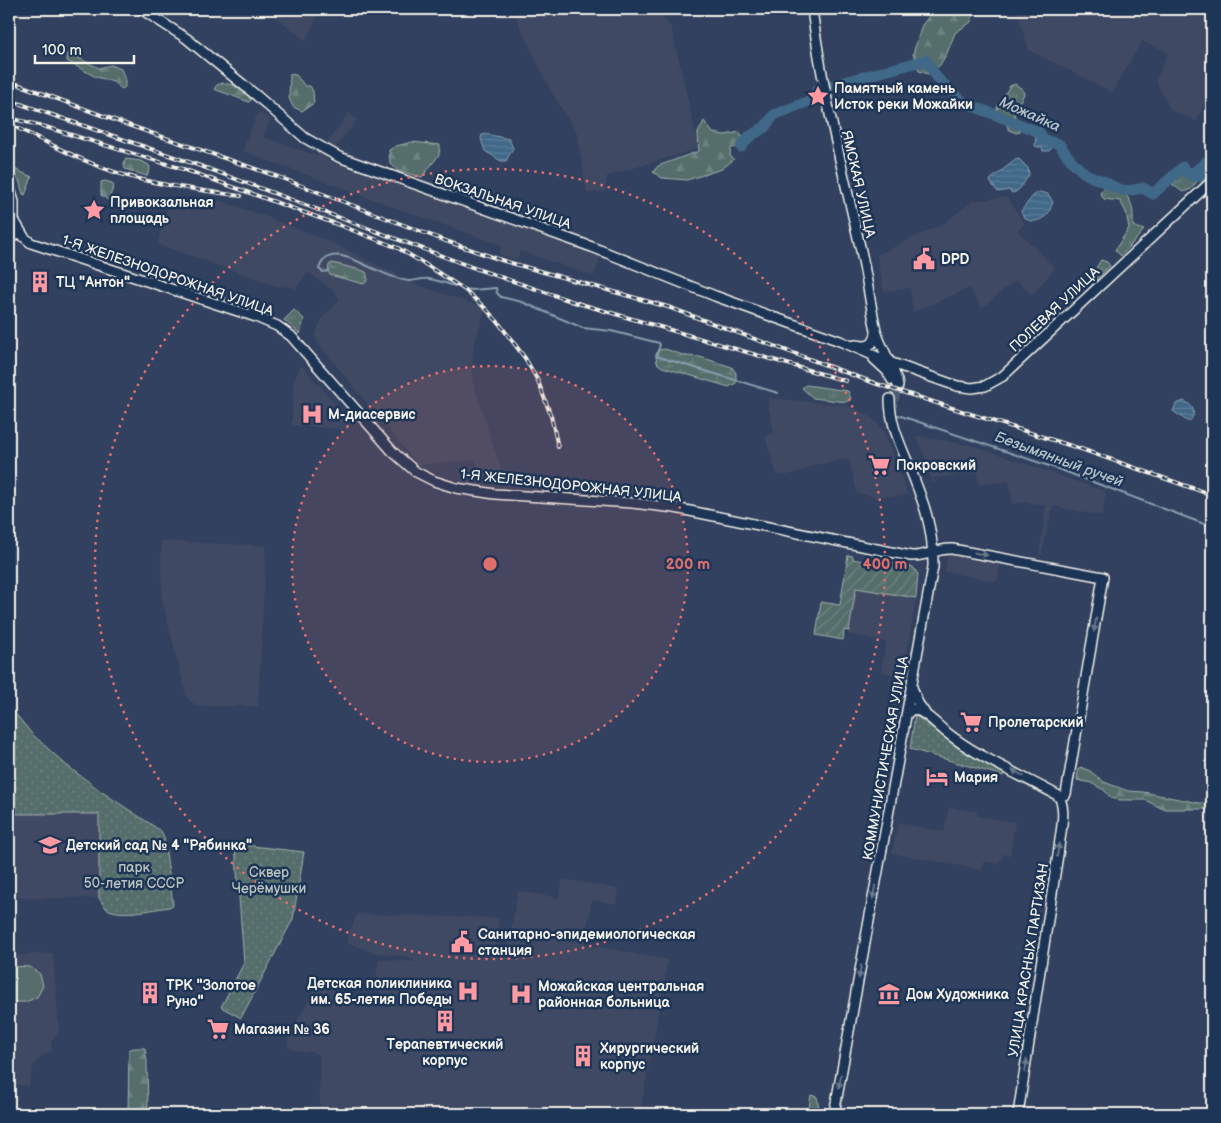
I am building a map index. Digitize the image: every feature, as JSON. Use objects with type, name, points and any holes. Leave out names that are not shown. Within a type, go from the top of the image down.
[{"type":"main road","name":"ВОКЗАЛЬНАЯ УЛИЦА","points":[[141,9],[186,38],[258,96],[305,138],[333,154],[381,173],[592,247],[715,296],[843,342],[889,362]]},
{"type":"main road","name":"ЯМСКАЯ УЛИЦА","points":[[812,9],[828,108],[864,264],[876,331],[889,362],[894,384]]},
{"type":"main road","name":"ПОЛЕВАЯ УЛИЦА","points":[[889,362],[965,388],[985,386],[997,380],[1212,181]]},
{"type":"main road","name":"1-Я ЖЕЛЕЗНОДОРОЖНАЯ УЛИЦА","points":[[9,185],[14,202],[13,230],[31,243],[256,317],[280,328],[301,346],[393,452],[416,472],[440,484],[494,494],[664,506],[910,556],[922,556],[946,548],[956,549],[1103,577],[1063,796]]},
{"type":"main road","points":[[843,342],[864,347],[870,346],[875,342],[876,331]]},
{"type":"main road","points":[[868,353],[883,367],[894,384],[906,376],[920,374]]},
{"type":"main road","name":"КОММУНИСТИЧЕСКАЯ УЛИЦА","points":[[834,1114],[933,567],[932,532],[926,511],[893,427],[890,412],[892,400]]},
{"type":"main road","points":[[912,687],[918,703],[929,718]]},
{"type":"main road","points":[[906,715],[913,708],[974,750],[1063,796]]},
{"type":"main road","name":"УЛИЦА КРАСНЫХ ПАРТИЗАН","points":[[1018,1114],[1063,810],[1063,796]]},
{"type":"shaded area","points":[[266,9],[320,9],[306,41]]},
{"type":"shaded area","points":[[655,9],[671,27],[699,148],[607,176],[605,191],[587,193],[577,133],[551,91],[519,24],[514,10]]},
{"type":"shaded area","points":[[1016,9],[1212,9],[1212,86],[1196,121],[1171,110],[1156,81],[1168,52],[1142,41],[1112,92],[1029,50]]},
{"type":"shaded area","points":[[258,112],[271,119],[263,137],[318,156],[349,113],[357,120],[326,159],[601,254],[594,276],[520,251],[517,260],[499,254],[502,245],[242,151]]},
{"type":"shaded area","points":[[1039,132],[1054,139],[1054,146],[1049,151],[1043,151],[1042,148],[1035,146],[1036,135]]},
{"type":"shaded area","points":[[486,134],[509,139],[513,148],[506,161],[501,161],[485,151],[481,139],[482,135]]},
{"type":"shaded area","points":[[1019,159],[1028,168],[1029,175],[1016,192],[1012,193],[1009,190],[998,192],[990,180],[1015,160]]},
{"type":"shaded area","points":[[1039,192],[1048,194],[1053,202],[1049,213],[1037,221],[1026,219],[1021,211],[1033,196]]},
{"type":"shaded area","points":[[1007,197],[1025,224],[1017,230],[1055,268],[1032,295],[1016,280],[982,308],[969,288],[913,312],[910,288],[884,291],[877,255],[946,222],[973,201]]},
{"type":"shaded area","points":[[170,200],[221,201],[331,242],[415,284],[485,308],[473,350],[472,379],[502,473],[478,476],[476,460],[418,465],[318,343],[315,336],[322,318],[338,302],[339,298],[334,291],[308,272],[295,289],[290,286],[277,286],[158,244]]},
{"type":"shaded area","points":[[301,365],[350,420],[348,430],[292,425],[293,383]]},
{"type":"shaded area","points":[[767,398],[850,406],[871,417],[883,430],[908,495],[875,497],[857,493],[849,459],[813,465],[808,469],[787,475],[777,475],[765,437],[774,433]]},
{"type":"shaded area","points":[[1184,401],[1190,405],[1194,412],[1190,421],[1187,421],[1173,411],[1176,404]]},
{"type":"shaded area","points":[[916,436],[974,446],[1106,492],[1102,516],[1053,506],[1041,556],[1039,556],[1046,505],[1021,502],[1013,504],[1009,481],[979,485],[977,473],[934,478],[935,483],[932,483],[928,461]]},
{"type":"shaded area","points":[[161,541],[266,546],[258,706],[197,706],[187,698],[162,599]]},
{"type":"shaded area","points":[[954,552],[1001,561],[997,582],[945,571],[948,555]]},
{"type":"shaded area","points":[[856,588],[916,598],[903,676],[881,672],[886,642],[848,634]]},
{"type":"shaded area","points":[[949,807],[977,812],[977,816],[1015,822],[1010,855],[1003,854],[1002,859],[999,859],[999,864],[984,861],[982,870],[892,853],[899,823],[944,832]]},
{"type":"shaded area","points":[[9,814],[99,814],[99,898],[9,898]]},
{"type":"shaded area","name":"Можайская центральная районная больница","points":[[563,879],[619,889],[616,904],[592,900],[584,944],[668,960],[640,1114],[320,1114],[319,1054],[306,1051],[305,1053],[288,1048],[288,1037],[319,982],[341,993],[353,996],[380,997],[381,992],[378,991],[380,980],[376,978],[379,959],[414,962],[414,958],[372,952],[346,942],[357,914],[499,918],[496,948],[507,950],[518,891],[559,898]]},
{"type":"shaded area","points":[[53,953],[59,1031],[51,1042],[52,1051],[41,1056],[33,1066],[29,1086],[9,1084],[9,956]]},
{"type":"green space","points":[[935,9],[974,9],[971,22],[955,33],[940,65],[928,74],[919,71],[913,54],[922,25]]},
{"type":"green space","points":[[68,53],[99,68],[111,65],[121,69],[125,79],[125,87],[122,89],[113,82],[94,76],[67,61]]},
{"type":"green space","points":[[290,74],[296,75],[305,86],[310,86],[313,91],[314,103],[302,111],[293,107],[289,98]]},
{"type":"green space","points":[[223,83],[239,88],[251,100],[249,102],[214,89],[217,85]]},
{"type":"green space","points":[[1015,84],[1022,89],[1024,94],[1014,113],[1020,132],[1016,133],[1009,130],[1006,123],[996,113],[998,105],[1010,86]]},
{"type":"green space","points":[[704,121],[713,133],[725,135],[740,132],[742,138],[738,147],[731,148],[730,156],[734,159],[722,169],[687,180],[662,178],[653,172],[658,166],[699,151],[698,133]]},
{"type":"green space","points":[[412,142],[440,145],[439,155],[422,177],[398,171],[390,163],[389,150]]},
{"type":"green space","points":[[126,159],[141,161],[149,165],[150,169],[147,176],[125,169],[124,163]]},
{"type":"green space","points":[[10,167],[32,177],[25,195],[19,180],[9,172]]},
{"type":"green space","points":[[1182,173],[1196,176],[1198,180],[1191,189],[1183,192],[1173,185],[1173,179]]},
{"type":"green space","points":[[1111,181],[1130,200],[1133,210],[1133,226],[1144,230],[1121,256],[1115,250],[1129,228],[1126,212],[1120,201],[1104,199],[1100,193]]},
{"type":"green space","points":[[101,182],[112,183],[114,186],[108,200],[101,195]]},
{"type":"green space","points":[[1101,260],[1107,262],[1110,266],[1092,284],[1086,284]]},
{"type":"green space","points":[[332,263],[366,272],[368,280],[364,284],[330,275],[328,271],[329,265]]},
{"type":"green space","points":[[187,285],[266,311],[265,313],[186,287]]},
{"type":"green space","points":[[294,310],[304,319],[300,334],[284,320]]},
{"type":"green space","points":[[665,349],[732,367],[736,373],[736,383],[729,387],[662,367],[657,363],[656,356],[659,350]]},
{"type":"green space","points":[[806,385],[848,391],[851,399],[846,402],[813,398],[802,388]]},
{"type":"green space","points":[[848,555],[853,556],[853,559],[872,563],[873,560],[913,567],[918,574],[916,598],[856,588],[849,631],[844,630],[843,640],[816,635],[821,602],[840,605]]},
{"type":"green space","name":"парк 50-летия СССР","points":[[9,706],[32,734],[65,764],[102,792],[161,831],[164,837],[173,905],[128,913],[112,911],[105,907],[99,898],[99,814],[9,814]]},
{"type":"green space","points":[[915,715],[955,745],[1005,772],[1003,776],[910,749]]},
{"type":"green space","points":[[1081,767],[1090,771],[1104,782],[1128,791],[1143,792],[1199,803],[1212,803],[1212,809],[1163,809],[1145,800],[1111,798],[1104,790],[1091,783],[1077,780]]},
{"type":"green space","name":"Сквер Черёмушки","points":[[235,844],[304,852],[293,919],[241,1018],[221,1007],[244,963]]},
{"type":"green space","points":[[9,966],[30,967],[40,974],[43,986],[37,997],[26,1002],[9,1002]]},
{"type":"green space","points":[[145,1048],[148,1114],[128,1114],[129,1050]]},
{"type":"green space","points":[[811,1095],[817,1097],[820,1114],[808,1114]]},
{"type":"waterway","name":"Можайка","points":[[833,85],[926,60],[937,78],[965,103],[1039,132],[1044,140],[1059,144],[1082,171],[1118,189],[1126,191],[1143,188],[1153,194],[1183,167],[1190,175],[1205,177]]},
{"type":"waterway","name":"Можайка","points":[[741,147],[749,137],[765,127],[774,115],[814,99],[819,89]]},
{"type":"waterway","points":[[1191,175],[1206,162]]},
{"type":"waterway","points":[[328,271],[323,272],[319,269],[323,261],[335,255],[350,258],[400,279],[409,281],[429,279],[455,286]]},
{"type":"waterway","points":[[466,289],[496,288],[497,293],[501,297],[522,302],[583,328],[611,331],[659,343],[656,356],[778,393]]},
{"type":"waterway","name":"Безымянный ручей","points":[[898,415],[1061,470],[1212,527]]},
{"type":"tunnel","points":[[894,400],[898,386]]},
{"type":"railway","points":[[9,81],[128,125],[276,176],[443,240],[504,261],[668,307],[877,384],[1081,449],[1212,495]]},
{"type":"railway","points":[[9,100],[209,169],[477,269],[574,302],[846,381]]},
{"type":"railway","points":[[9,118],[39,125],[183,169],[398,248],[465,290],[498,322],[525,358],[538,381],[551,416],[558,447]]},
{"type":"railway","points":[[9,124],[80,158],[124,175],[167,185],[241,196]]},
{"type":"place","name":"Памятный камень Исток реки Можайки","points":[[818,96]]},
{"type":"place","name":"Привокзальная площадь","points":[[94,210]]},
{"type":"place","name":"DPD","points":[[924,259]]},
{"type":"place","name":"ТЦ \"Антон\"","points":[[40,282]]},
{"type":"place","name":"М-диасервис","points":[[312,414]]},
{"type":"place","name":"Покровский","points":[[879,465]]},
{"type":"place","name":"Пролетарский","points":[[971,722]]},
{"type":"place","name":"Мария","points":[[937,777]]},
{"type":"place","name":"Детский сад № 4 \"Рябинка\"","points":[[50,845]]},
{"type":"place","name":"Санитарно-эпидемиологическая станция","points":[[462,942]]},
{"type":"place","name":"Детская поликлиника им. 65-летия Победы","points":[[468,991]]},
{"type":"place","name":"ТРК \"Золотое Руно\"","points":[[150,993]]},
{"type":"place","name":"Можайская центральная районная больница","points":[[521,994]]},
{"type":"place","name":"Дом Художника","points":[[889,994]]},
{"type":"place","name":"Терапевтический корпус","points":[[445,1021]]},
{"type":"place","name":"Магазин № 36","points":[[218,1029]]},
{"type":"place","name":"Хирургический корпус","points":[[583,1056]]}]
